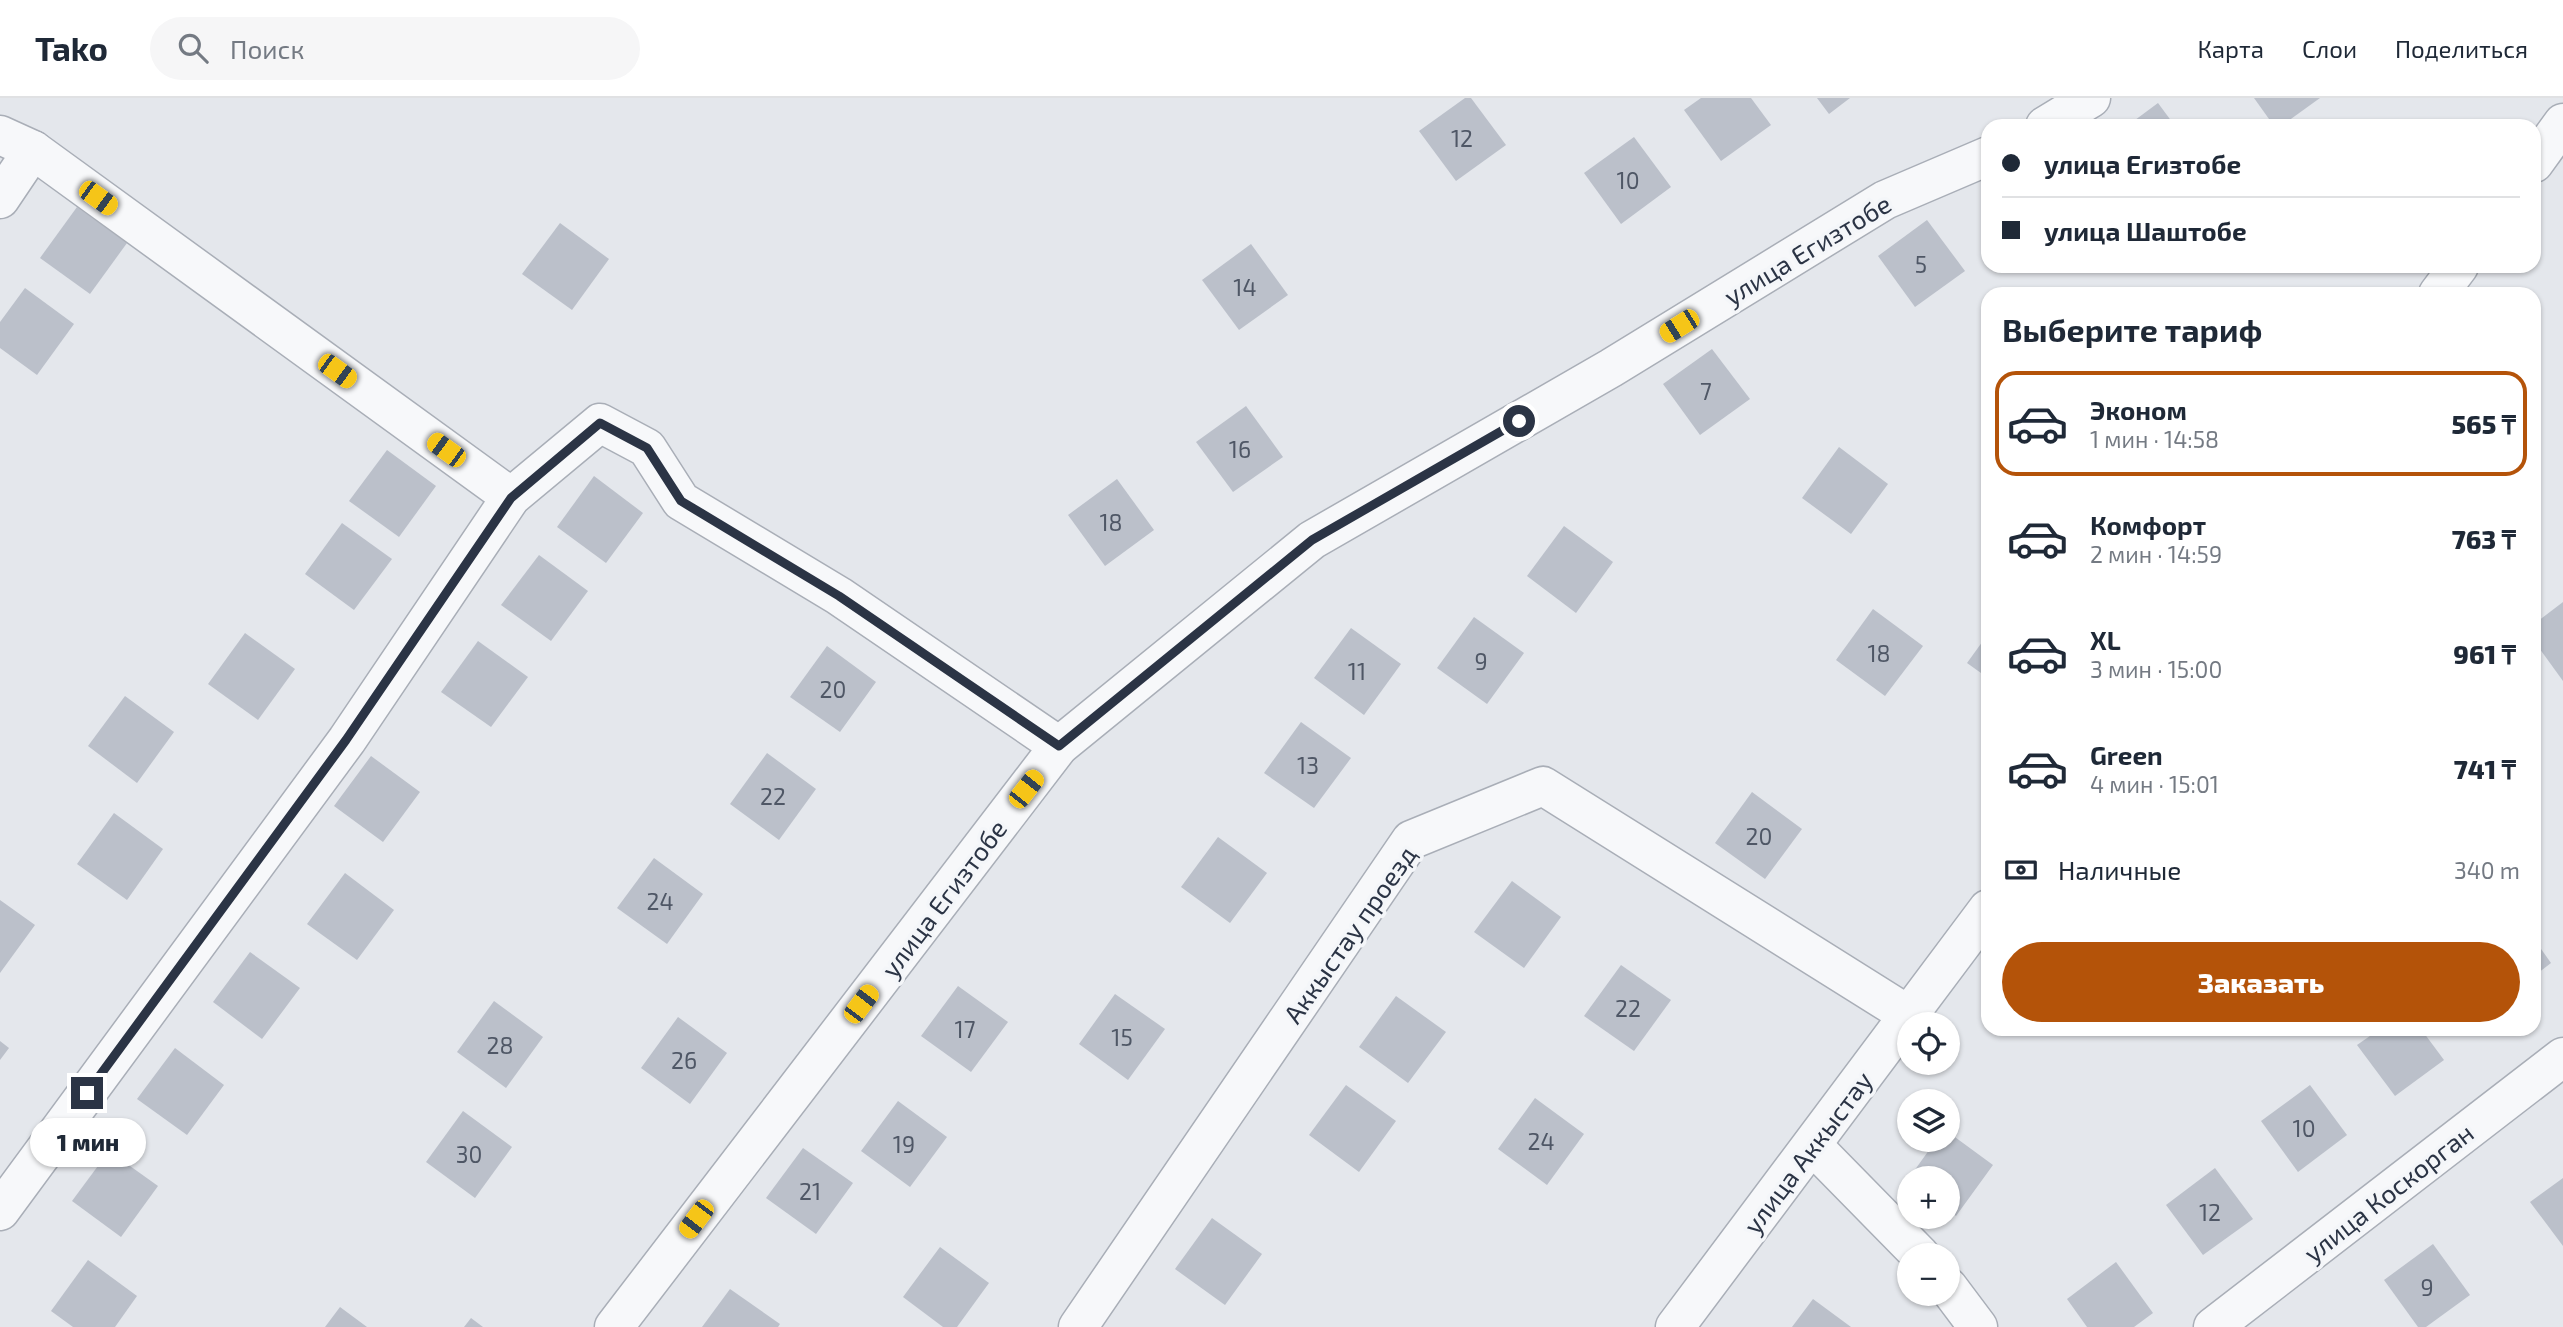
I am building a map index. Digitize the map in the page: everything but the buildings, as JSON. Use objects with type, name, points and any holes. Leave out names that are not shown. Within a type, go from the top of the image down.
[{"type":"street","points":[[2056,119],[2091,98]]},
{"type":"street","points":[[0,199],[17,143],[511,498]]},
{"type":"street","name":"улица Егизтобе","points":[[614,1327],[1059,746],[1312,540],[1611,368],[1885,200],[1981,159]]},
{"type":"street","points":[[0,1211],[346,740],[511,498],[600,423],[647,448],[681,501],[839,596],[1059,746]]},
{"type":"street","name":"Аккыстау проезд","points":[[1078,1327],[1411,841],[1543,786],[1904,1012]]},
{"type":"street","name":"улица Аккыстау","points":[[1913,1012],[1981,919]]},
{"type":"street","name":"улица Аккыстау","points":[[1675,1327],[1897,1033]]},
{"type":"street","name":"улица Коскорган","points":[[2213,1327],[2563,1057]]},
{"type":"street","points":[[1812,1145],[1908,1243]]},
{"type":"street","points":[[1960,1303],[1978,1327]]},
{"type":"route","points":[[87,1093],[346,740],[511,498],[600,423],[647,448],[681,501],[839,596],[1059,746],[1312,540],[1519,421]]}]
